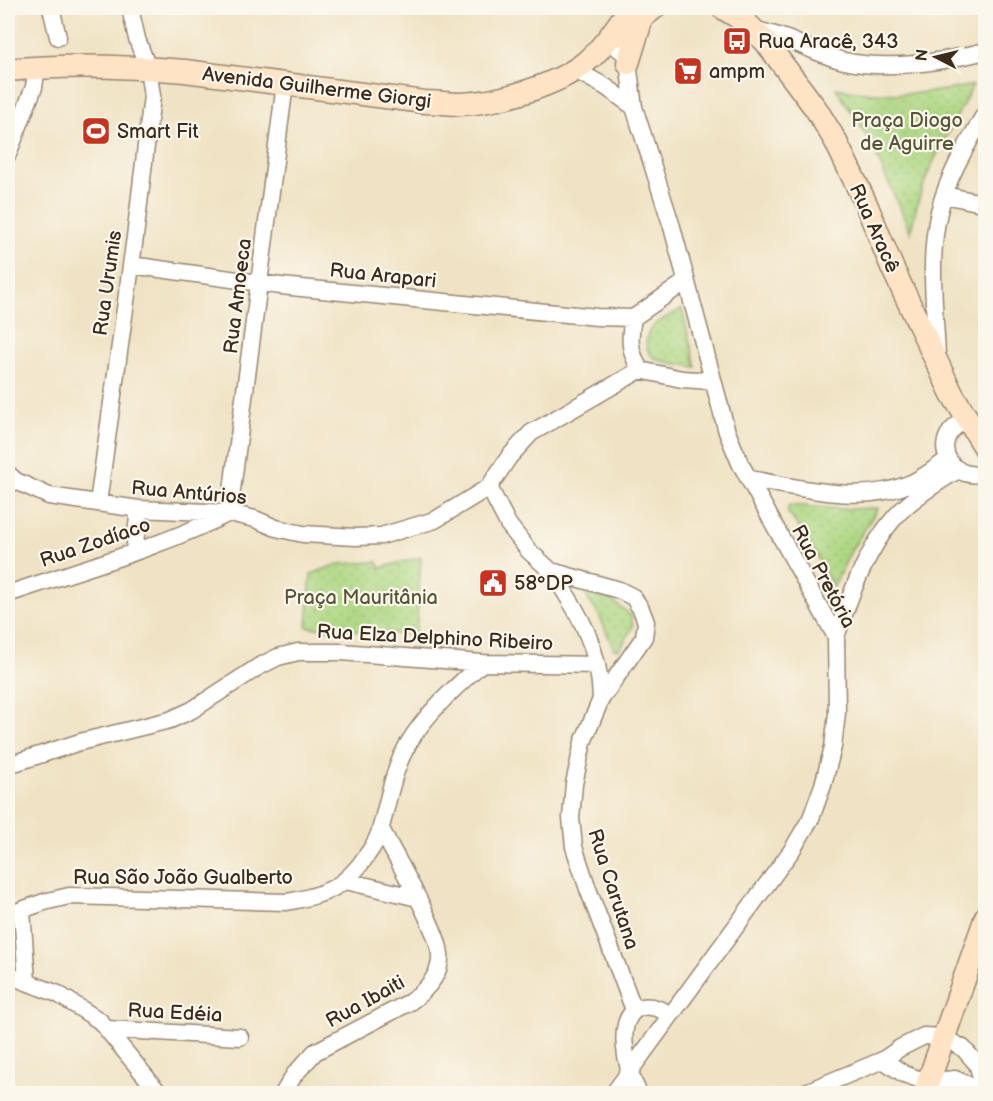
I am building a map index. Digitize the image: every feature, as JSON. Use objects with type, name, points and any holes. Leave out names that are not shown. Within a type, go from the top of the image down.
[{"type":"street","points":[[51,8],[58,37]]},
{"type":"street","name":"Rua Urumis","points":[[98,503],[152,96],[148,68],[137,39],[130,8]]},
{"type":"street","name":"Rua Aracê","points":[[723,8],[744,19],[765,41],[816,109],[835,140],[952,394],[986,449]]},
{"type":"street","points":[[628,63],[642,11]]},
{"type":"street","name":"Avenida Guilherme Giorgi","points":[[8,69],[148,68],[424,102],[462,104],[494,99],[536,88],[575,70],[608,40],[627,30],[642,11]]},
{"type":"street","points":[[744,19],[819,54],[846,62],[916,63],[986,51]]},
{"type":"street","points":[[608,40],[624,53],[628,63]]},
{"type":"street","name":"Rua Pretória","points":[[613,1094],[792,850],[811,818],[833,747],[837,713],[836,637],[748,479],[726,432],[672,227],[634,107],[628,63]]},
{"type":"street","points":[[8,154],[34,87],[37,67]]},
{"type":"street","points":[[575,70],[606,87],[634,107]]},
{"type":"street","name":"Rua Amoeca","points":[[229,513],[285,84]]},
{"type":"street","points":[[937,363],[934,244],[939,212],[970,139],[986,112]]},
{"type":"street","points":[[945,195],[986,204]]},
{"type":"street","name":"Rua Arapari","points":[[131,265],[260,283],[586,316],[633,318]]},
{"type":"street","points":[[685,282],[633,318],[630,336],[631,353],[640,370],[682,379],[712,381]]},
{"type":"street","name":"Rua Antúrios","points":[[8,474],[16,481],[49,496],[139,509],[229,513],[303,534],[381,536],[435,520],[489,487],[509,457],[531,433],[640,370]]},
{"type":"street","points":[[968,420],[955,427],[947,439],[945,452],[953,465],[972,475],[986,472]]},
{"type":"street","points":[[748,479],[807,490],[852,493],[883,492],[909,484],[953,465]]},
{"type":"street","points":[[836,637],[846,606],[862,570],[881,537],[896,516],[936,483],[953,465]]},
{"type":"street","name":"Rua Carutana","points":[[489,487],[507,524],[529,551],[551,571],[619,590],[633,597],[646,622],[644,638],[601,699],[583,742],[574,784],[571,818],[574,847],[634,1010]]},
{"type":"street","points":[[883,492],[896,516]]},
{"type":"street","points":[[134,551],[139,509]]},
{"type":"street","name":"Rua Zodíaco","points":[[8,594],[203,526],[229,513]]},
{"type":"street","points":[[551,571],[577,609],[588,633],[601,682],[601,699]]},
{"type":"street","name":"Rua Elza Delphino Ribeiro","points":[[8,765],[80,742],[170,720],[192,710],[258,667],[278,657],[298,652],[341,651],[482,663],[597,665]]},
{"type":"street","name":"Rua São João Gualberto","points":[[15,912],[69,896],[287,902],[309,898],[346,881],[371,849],[381,829],[387,797],[408,744],[422,724],[453,690],[482,663]]},
{"type":"street","name":"Rua Ibaiti","points":[[283,1094],[294,1075],[315,1052],[410,1002],[435,978],[440,954],[436,939],[418,898],[381,829]]},
{"type":"street","points":[[346,881],[418,898]]},
{"type":"street","points":[[15,912],[27,982]]},
{"type":"street","points":[[926,1088],[986,917]]},
{"type":"street","points":[[8,975],[58,994],[100,1021],[160,1094]]},
{"type":"street","points":[[639,1094],[624,1047],[628,1020],[634,1010],[642,1006],[658,1007],[671,1015]]},
{"type":"street","name":"Rua Edéia","points":[[107,1029],[240,1037]]},
{"type":"street","points":[[801,1094],[883,1060],[900,1047],[924,1036],[942,1037],[963,1048],[977,1064],[985,1093]]},
{"type":"street","points":[[883,1060],[926,1088],[955,1079],[970,1084],[985,1093]]},
{"type":"green space","name":"Praça Diogo de Aguirre","points":[[973,85],[945,138],[920,194],[911,233],[870,141],[836,88],[870,93],[905,94]]},
{"type":"green space","points":[[682,309],[696,367],[659,360],[651,355],[647,347],[646,339],[652,327]]},
{"type":"green space","points":[[789,505],[843,509],[878,508],[852,549],[833,588],[812,546],[787,511]]},
{"type":"green space","name":"Praça Mauritânia","points":[[421,557],[416,635],[307,627],[311,574],[338,564],[378,562],[380,568]]},
{"type":"green space","points":[[588,594],[609,599],[631,615],[633,626],[620,649],[614,649],[599,615],[587,598]]},
{"type":"place","name":"Rua Aracê, 343","points":[[737,41]]},
{"type":"place","name":"ampm","points":[[688,71]]},
{"type":"place","name":"Smart Fit","points":[[96,131]]},
{"type":"place","name":"58ºDP","points":[[493,583]]}]
